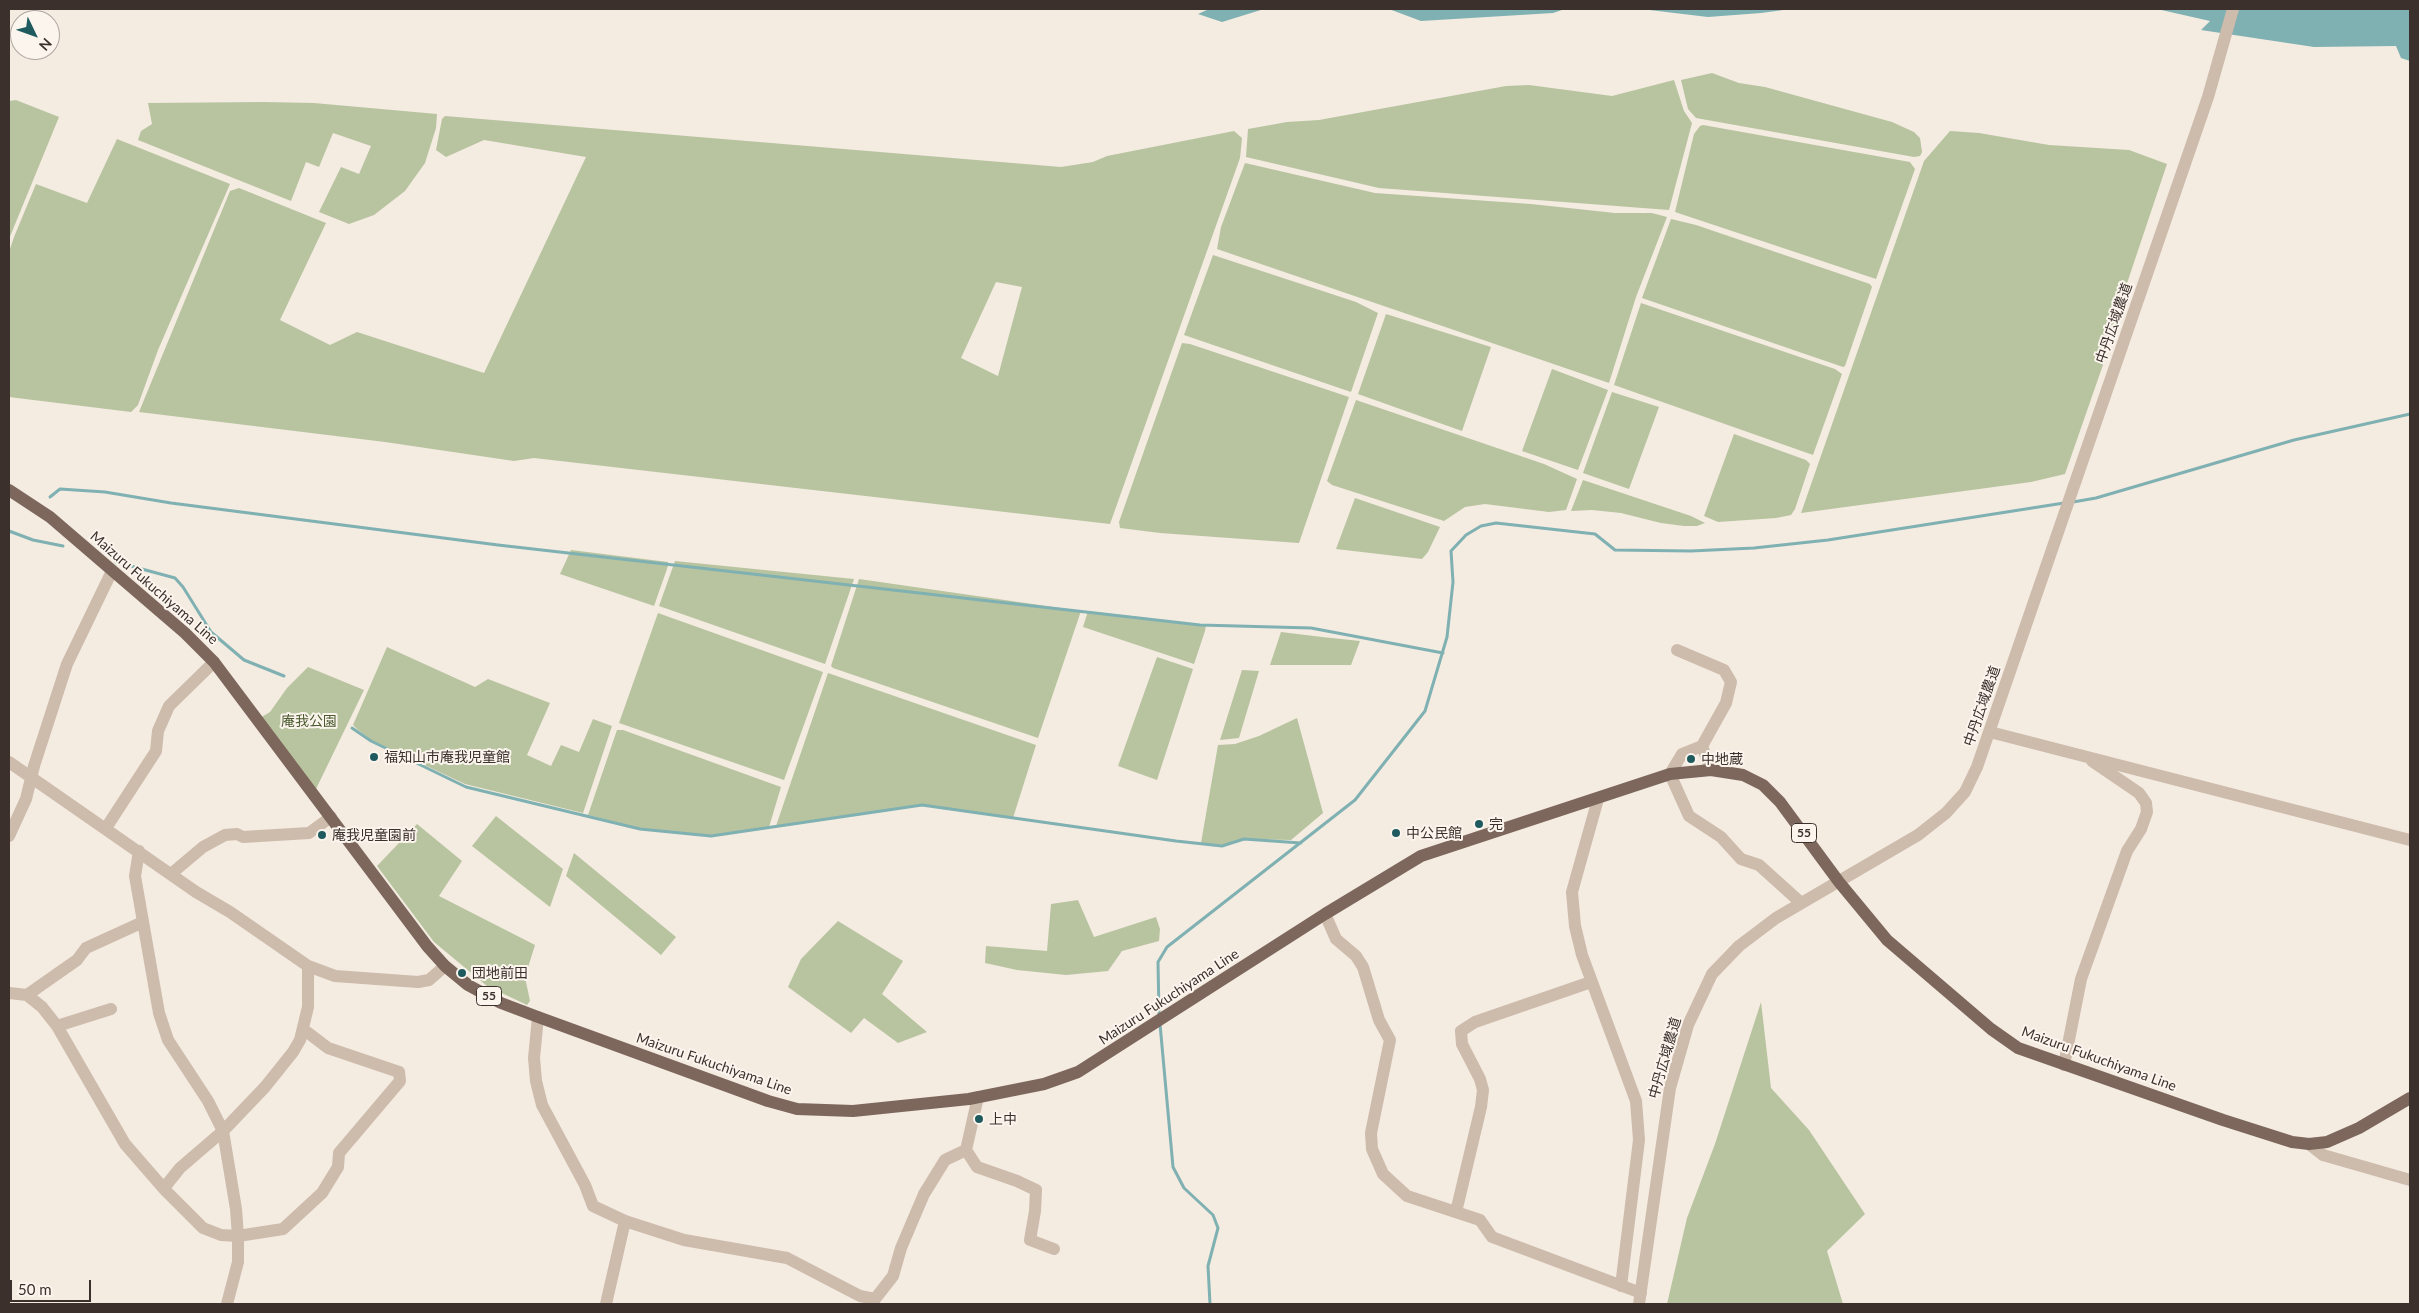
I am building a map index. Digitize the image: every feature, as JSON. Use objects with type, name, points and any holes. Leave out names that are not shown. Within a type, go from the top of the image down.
[{"type":"main road","name":"Maizuru Fukuchiyama Line","points":[[9,490],[50,517],[185,633],[214,662],[427,946],[445,966],[468,985],[501,1003],[538,1017],[768,1101],[797,1109],[853,1111],[978,1097],[1044,1084],[1078,1072],[1325,914],[1421,856],[1670,774],[1710,770],[1742,775],[1763,785],[1780,802],[1839,882],[1887,940],[1991,1029],[2018,1048],[2292,1142],[2309,1144],[2327,1142],[2359,1128],[2410,1098]]},
{"type":"street","name":"中丹広域農道","points":[[1640,1299],[1670,1088],[1688,1025],[1712,974],[1739,946],[1800,902],[1839,882],[1918,835],[1946,813],[1964,792],[1977,768],[2208,97],[2233,9]]},
{"type":"street","points":[[9,836],[26,800],[67,664],[112,570]]},
{"type":"street","points":[[1677,650],[1724,670],[1731,682],[1726,703],[1702,746],[1682,754],[1670,774],[1689,816],[1721,837],[1741,859],[1759,865],[1800,902]]},
{"type":"street","points":[[106,828],[156,751],[158,731],[169,706],[214,662]]},
{"type":"street","points":[[1991,727],[2084,755],[2410,840]]},
{"type":"street","points":[[1702,746],[1710,770]]},
{"type":"street","points":[[2064,1065],[2081,979],[2127,851],[2147,812],[2146,803],[2138,793],[2084,755]]},
{"type":"street","points":[[9,762],[31,779],[308,966],[334,976],[418,982],[429,980],[445,966]]},
{"type":"street","points":[[1598,799],[1572,892],[1575,926],[1591,982],[1636,1101],[1639,1140],[1621,1286]]},
{"type":"street","points":[[171,874],[203,847],[225,835],[237,834],[243,838],[309,833],[331,817]]},
{"type":"street","points":[[139,851],[135,876],[142,922],[160,1013],[168,1040],[208,1101],[223,1131],[238,1236],[238,1262],[227,1304]]},
{"type":"street","points":[[1325,914],[1336,939],[1356,956],[1363,967],[1379,1020],[1390,1040],[1371,1133],[1372,1149],[1383,1174],[1408,1196],[1480,1220],[1492,1237],[1621,1286],[1640,1299]]},
{"type":"street","points":[[27,995],[77,960],[86,948],[142,922]]},
{"type":"street","points":[[164,1188],[180,1168],[223,1131],[265,1087],[293,1052],[303,1029],[308,1007],[308,966]]},
{"type":"street","points":[[1456,1212],[1481,1107],[1483,1090],[1480,1079],[1462,1044],[1461,1031],[1475,1022],[1591,982]]},
{"type":"street","points":[[9,993],[27,995],[42,1007],[57,1026],[125,1144],[203,1228],[221,1234],[238,1236],[283,1229],[322,1193],[338,1166],[339,1153],[400,1081],[399,1072],[328,1048],[303,1029]]},
{"type":"street","points":[[57,1026],[111,1009]]},
{"type":"street","points":[[538,1017],[534,1058],[536,1081],[545,1112],[585,1185],[593,1206],[625,1221],[699,1243],[787,1258],[860,1296],[875,1299],[893,1276],[901,1248],[924,1194],[944,1160],[966,1150]]},
{"type":"street","points":[[978,1097],[966,1150],[977,1167],[1036,1190],[1030,1240],[1054,1249]]},
{"type":"street","points":[[2309,1144],[2324,1154],[2410,1180]]},
{"type":"street","points":[[606,1304],[625,1221]]},
{"type":"green space","points":[[1712,73],[1739,83],[1765,87],[1892,122],[1914,132],[1920,138],[1922,152],[1920,156],[1914,157],[1696,118],[1688,109],[1681,80]]},
{"type":"green space","points":[[1674,80],[1684,111],[1692,123],[1669,210],[1379,188],[1246,157],[1248,129],[1287,122],[1319,120],[1506,86],[1529,85],[1612,96]]},
{"type":"green space","points":[[16,100],[59,117],[9,239],[9,101]]},
{"type":"green space","points":[[148,103],[314,103],[437,114],[436,128],[425,163],[405,191],[374,215],[349,224],[319,212],[341,167],[359,174],[371,146],[333,133],[319,167],[306,162],[291,201],[138,140],[141,131],[152,124]]},
{"type":"green space","points":[[445,116],[1061,167],[1093,162],[1107,156],[1234,131],[1242,138],[1240,158],[1110,524],[534,458],[514,461],[385,442],[139,412],[230,191],[239,188],[326,223],[280,320],[330,345],[357,332],[484,373],[586,157],[484,140],[446,157],[436,150],[442,119]],"holes":[[[996,282],[1022,287],[998,376],[961,358]]]},
{"type":"green space","points":[[1703,125],[1910,162],[1915,169],[1876,279],[1675,212],[1694,134]]},
{"type":"green space","points":[[1950,131],[1979,133],[2049,145],[2129,150],[2167,164],[2108,340],[2105,359],[2065,474],[2031,482],[1801,513],[1924,161]]},
{"type":"green space","points":[[117,139],[230,184],[158,350],[138,405],[131,412],[9,397],[9,252],[36,184],[87,203]]},
{"type":"green space","points":[[1245,163],[1375,193],[1531,204],[1615,213],[1652,213],[1667,217],[1636,297],[1609,383],[1217,249],[1221,227]]},
{"type":"green space","points":[[1671,219],[1696,225],[1870,284],[1872,287],[1845,366],[1843,367],[1642,298]]},
{"type":"green space","points":[[1213,255],[1356,302],[1378,313],[1351,392],[1184,335]]},
{"type":"green space","points":[[1641,303],[1835,369],[1842,374],[1813,455],[1614,385]]},
{"type":"green space","points":[[1386,314],[1491,347],[1462,431],[1358,394]]},
{"type":"green space","points":[[1182,343],[1190,344],[1349,397],[1299,543],[1160,533],[1120,528],[1119,522]]},
{"type":"green space","points":[[1552,369],[1608,390],[1578,470],[1522,451]]},
{"type":"green space","points":[[1612,392],[1659,407],[1629,489],[1583,473]]},
{"type":"green space","points":[[1356,400],[1544,464],[1577,479],[1566,510],[1549,512],[1485,504],[1465,507],[1444,521],[1332,485],[1327,481]]},
{"type":"green space","points":[[1734,434],[1806,460],[1810,464],[1795,509],[1791,515],[1776,518],[1718,522],[1704,516]]},
{"type":"green space","points":[[1583,480],[1691,516],[1705,523],[1697,526],[1684,526],[1661,523],[1621,513],[1592,510],[1571,511]]},
{"type":"green space","points":[[1355,498],[1440,527],[1428,552],[1422,559],[1336,549]]},
{"type":"green space","points":[[571,550],[668,562],[654,606],[560,574]]},
{"type":"green space","points":[[675,561],[854,579],[825,664],[659,606]]},
{"type":"green space","points":[[859,579],[1081,611],[1038,738],[833,668],[831,666]]},
{"type":"green space","points":[[1088,611],[1206,625],[1194,664],[1083,627]]},
{"type":"green space","points":[[658,613],[823,672],[784,780],[619,723]]},
{"type":"green space","points":[[1281,632],[1360,641],[1351,665],[1270,665]]},
{"type":"green space","points":[[387,647],[475,687],[488,679],[550,703],[527,755],[551,766],[561,745],[579,752],[593,719],[612,726],[583,813],[465,784],[371,740],[357,729],[353,725]]},
{"type":"green space","points":[[1157,657],[1193,669],[1157,780],[1118,766]]},
{"type":"green space","name":"庵我公園","points":[[308,667],[364,690],[316,789],[260,718],[270,712],[287,688]]},
{"type":"green space","points":[[1242,670],[1259,671],[1239,738],[1220,740]]},
{"type":"green space","points":[[828,673],[1036,745],[1013,818],[922,804],[776,826]]},
{"type":"green space","points":[[1297,718],[1323,813],[1291,840],[1244,839],[1222,845],[1201,843],[1218,745],[1235,744],[1259,736]]},
{"type":"green space","points":[[617,730],[623,730],[781,787],[769,827],[711,835],[690,835],[640,828],[588,815]]},
{"type":"green space","points":[[496,816],[563,869],[550,907],[472,846]]},
{"type":"green space","points":[[417,824],[462,861],[439,896],[535,945],[525,977],[530,1001],[527,1005],[487,986],[434,942],[377,866]]},
{"type":"green space","points":[[574,853],[676,937],[661,955],[566,876]]},
{"type":"green space","points":[[1078,900],[1094,937],[1156,917],[1160,929],[1159,941],[1122,951],[1108,971],[1066,975],[1017,970],[985,963],[986,946],[1047,951],[1051,904]]},
{"type":"green space","points":[[838,921],[903,961],[882,994],[927,1032],[898,1043],[864,1018],[851,1033],[788,987],[801,959]]},
{"type":"green space","points":[[1761,1002],[1771,1088],[1809,1130],[1865,1214],[1827,1251],[1843,1304],[1667,1304],[1687,1218],[1715,1144]]},
{"type":"water","points":[[1209,9],[1264,9],[1222,22],[1198,14]]},
{"type":"water","points":[[1389,9],[1565,9],[1553,13],[1421,21]]},
{"type":"water","points":[[1641,9],[1791,9],[1708,17]]},
{"type":"water","points":[[2157,9],[2410,9],[2410,61],[2401,58],[2396,46],[2314,47],[2201,30],[2210,21]]},
{"type":"waterway","points":[[2073,502],[2096,498],[2294,440],[2410,414]]},
{"type":"waterway","points":[[50,497],[60,489],[105,492],[171,503],[498,545],[1200,625],[1311,628],[1443,653]]},
{"type":"waterway","points":[[1159,1015],[1158,962],[1167,947],[1355,800],[1425,711],[1447,637],[1453,582],[1451,551],[1466,535],[1481,526],[1496,523],[1595,534],[1615,550],[1691,551],[1754,548],[1828,540],[2064,503]]},
{"type":"waterway","points":[[9,531],[33,540],[63,546]]},
{"type":"waterway","points":[[116,562],[175,578],[183,587],[211,632],[244,660],[284,676]]},
{"type":"waterway","points":[[352,728],[371,741],[466,787],[640,829],[711,836],[922,805],[1222,846],[1244,839],[1301,843]]},
{"type":"waterway","points":[[1160,1024],[1173,1167],[1184,1188],[1213,1215],[1218,1228],[1208,1266],[1210,1304]]},
{"type":"place","name":"福知山市庵我児童館","points":[[374,757]]},
{"type":"place","name":"中地蔵","points":[[1691,759]]},
{"type":"place","name":"完","points":[[1479,824]]},
{"type":"place","name":"中公民館","points":[[1396,833]]},
{"type":"place","name":"庵我児童園前","points":[[322,835]]},
{"type":"place","name":"団地前田","points":[[462,973]]},
{"type":"place","name":"上中","points":[[979,1119]]}]
